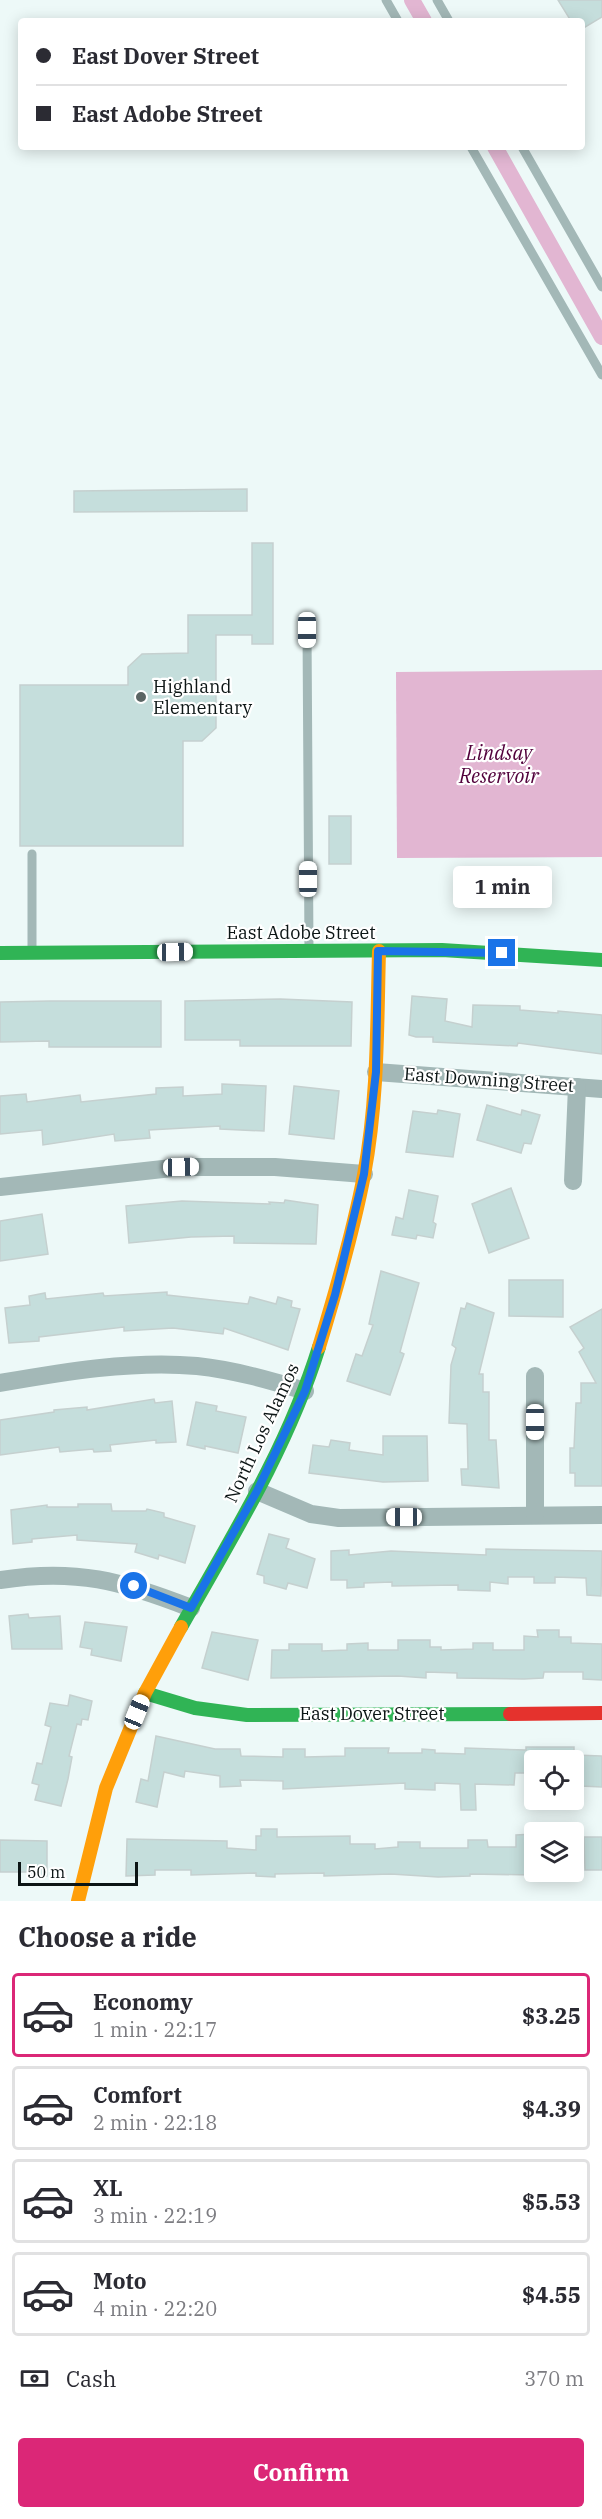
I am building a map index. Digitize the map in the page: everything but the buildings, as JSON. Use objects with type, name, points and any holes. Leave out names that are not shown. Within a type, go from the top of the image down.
[{"type":"street","name":"North Los Alamos","points":[[78,1901],[106,1788],[145,1693],[257,1491],[305,1391],[335,1295],[364,1174],[376,1072],[378,951]]},
{"type":"street","name":"East Adobe Street","points":[[0,954],[482,951],[602,960]]},
{"type":"street","name":"East Downing Street","points":[[376,1072],[602,1089]]},
{"type":"street","points":[[573,1181],[577,1087]]},
{"type":"street","points":[[0,1187],[181,1167],[275,1167],[364,1174]]},
{"type":"street","points":[[0,1383],[128,1367],[180,1365],[256,1376],[305,1391]]},
{"type":"street","points":[[535,1515],[536,1376]]},
{"type":"street","points":[[257,1491],[311,1514],[339,1518],[602,1515]]},
{"type":"street","points":[[0,1580],[62,1575],[100,1579],[134,1586],[191,1608]]},
{"type":"street","name":"East Dover Street","points":[[145,1693],[185,1707],[247,1715],[602,1713]]},
{"type":"lane","points":[[386,0],[396,18]]},
{"type":"lane","points":[[437,0],[447,18]]},
{"type":"lane","points":[[473,150],[602,375]]},
{"type":"lane","points":[[524,150],[602,287]]},
{"type":"lane","points":[[307,630],[309,951]]},
{"type":"lane","points":[[32,854],[32,953]]},
{"type":"water","name":"Lindsay Reservoir","points":[[602,670],[602,857],[397,858],[396,672]]},
{"type":"waterway","points":[[412,0],[422,18]]},
{"type":"waterway","points":[[497,150],[602,337]]},
{"type":"traffic: fast","points":[[0,953],[442,950],[602,960]]},
{"type":"traffic: fast","points":[[181,1627],[258,1491],[292,1420],[319,1347]]},
{"type":"traffic: fast","points":[[145,1693],[195,1708],[247,1715],[510,1714]]},
{"type":"traffic: slow","points":[[319,1347],[360,1197],[369,1147],[376,1063],[379,951]]},
{"type":"traffic: slow","points":[[78,1901],[106,1788],[145,1693],[181,1627]]},
{"type":"traffic: jam","points":[[510,1714],[602,1713]]},
{"type":"place","name":"Highland Elementary","points":[[141,697]]},
{"type":"route","points":[[134,1586],[191,1608],[257,1491],[305,1391],[351,1238],[364,1174],[376,1072],[378,951],[442,950],[502,953]]}]
